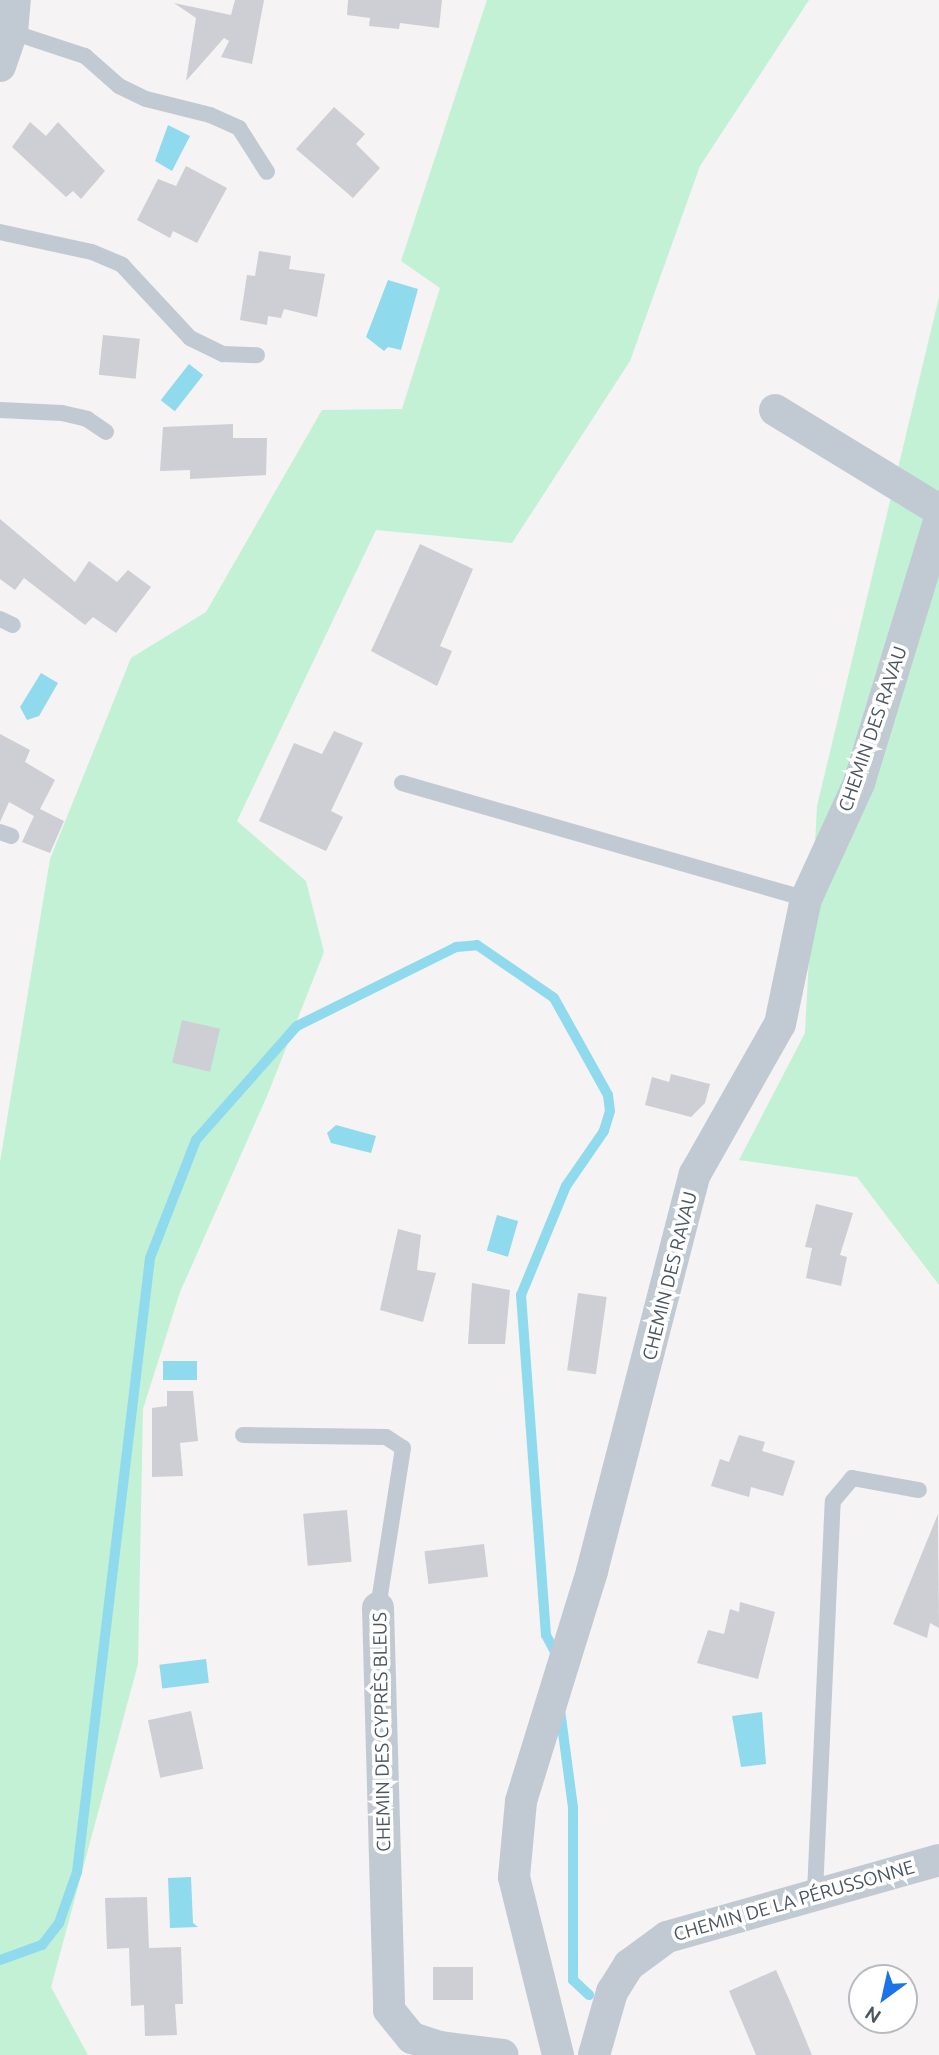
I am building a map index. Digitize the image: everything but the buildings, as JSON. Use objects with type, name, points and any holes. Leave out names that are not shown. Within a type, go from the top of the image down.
[{"type":"street","points":[[0,66],[12,32],[15,0]]},
{"type":"street","points":[[775,410],[939,510]]},
{"type":"street","name":"CHEMIN DES RAVAU","points":[[558,2055],[514,1877],[521,1801],[592,1571],[695,1174],[780,1024],[806,899],[859,783],[939,522]]},
{"type":"street","name":"CHEMIN DES CYPRÈS BLEUS","points":[[378,1608],[388,2010],[412,2039],[439,2047],[503,2055]]},
{"type":"street","name":"CHEMIN DE LA PÉRUSSONNE","points":[[594,2055],[612,1992],[629,1965],[667,1937],[815,1892],[939,1860]]},
{"type":"lane","points":[[12,32],[85,57],[119,86],[146,99],[210,115],[239,128],[267,172]]},
{"type":"lane","points":[[0,232],[92,252],[122,265],[190,338],[223,354],[257,355]]},
{"type":"lane","points":[[0,410],[62,413],[87,419],[106,432]]},
{"type":"lane","points":[[402,783],[806,899]]},
{"type":"lane","name":"CHEMIN DES CYPRÈS BLEUS","points":[[243,1435],[386,1437],[403,1448],[378,1608]]},
{"type":"lane","points":[[815,1892],[833,1501],[852,1478],[919,1490]]},
{"type":"green space","points":[[487,0],[809,0],[700,166],[630,361],[512,543],[376,530],[237,821],[306,881],[324,952],[267,1096],[180,1292],[143,1409],[138,1664],[51,1987],[88,2055],[0,2055],[0,1162],[50,859],[131,658],[206,612],[322,410],[402,409],[440,288],[401,261]]},
{"type":"green space","points":[[939,297],[939,1285],[857,1177],[739,1160],[805,1033],[817,806]]},
{"type":"water","points":[[168,125],[190,136],[172,171],[155,161]]},
{"type":"water","points":[[388,280],[418,289],[401,350],[388,347],[384,351],[366,337]]},
{"type":"water","points":[[189,364],[203,375],[175,411],[161,400]]},
{"type":"water","points":[[41,673],[58,683],[39,716],[27,720],[20,707]]},
{"type":"water","points":[[336,1125],[376,1136],[371,1153],[331,1143],[327,1133]]},
{"type":"water","points":[[497,1215],[518,1221],[508,1257],[487,1251]]},
{"type":"water","points":[[163,1361],[197,1361],[197,1380],[163,1380]]},
{"type":"water","points":[[206,1659],[209,1683],[162,1689],[159,1665]]},
{"type":"water","points":[[762,1712],[766,1764],[741,1767],[732,1716]]},
{"type":"water","points":[[191,1877],[193,1923],[198,1927],[170,1928],[168,1878]]},
{"type":"waterway","points":[[0,1960],[42,1945],[59,1923],[77,1872],[150,1258],[196,1140],[297,1026],[456,947],[477,945],[554,998],[608,1095],[610,1111],[604,1131],[566,1186],[521,1295],[546,1635],[554,1650]]},
{"type":"waterway","points":[[560,1710],[573,1807],[573,1980],[589,1995]]}]
